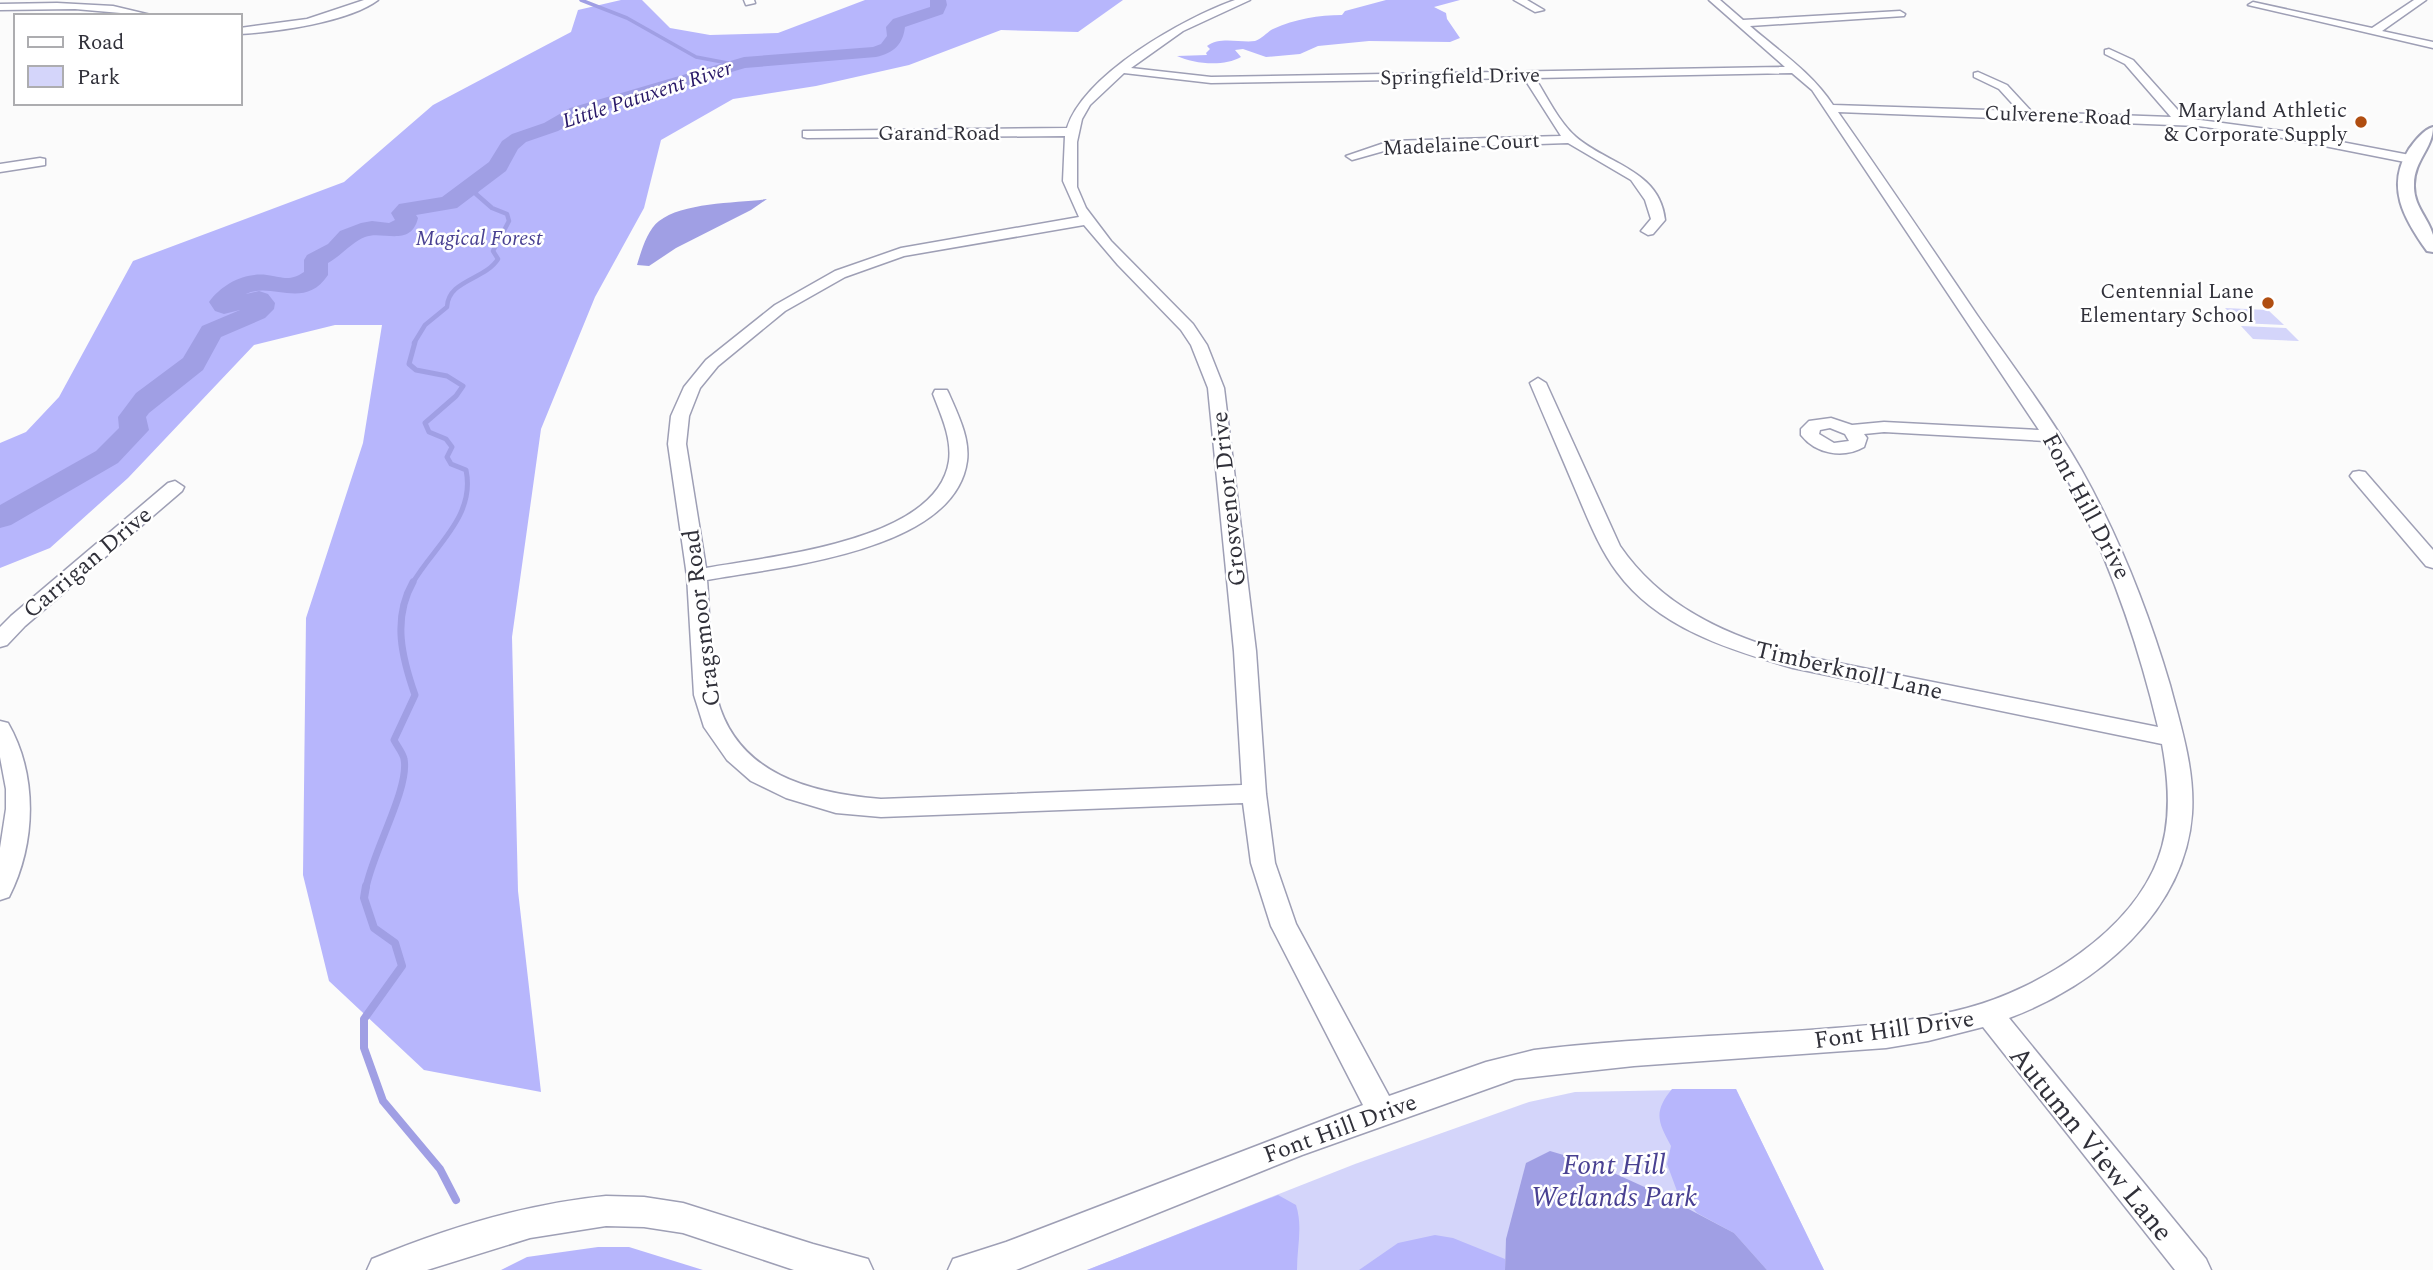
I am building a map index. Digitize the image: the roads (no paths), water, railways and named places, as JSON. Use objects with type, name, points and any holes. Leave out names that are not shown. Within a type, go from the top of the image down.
[{"type":"street","points":[[242,31],[277,33],[332,17],[373,0]]},
{"type":"street","name":"Grosvenor Drive","points":[[1245,0],[1189,22],[1169,34],[1085,103],[1071,132],[1068,176],[1071,191],[1086,220],[1187,327],[1199,345],[1216,388],[1245,651],[1254,794],[1263,863],[1284,926],[1382,1112]]},
{"type":"street","points":[[1519,0],[1539,10]]},
{"type":"street","name":"Font Hill Drive","points":[[964,1270],[1006,1258],[1382,1112],[1517,1066],[1622,1054],[1853,1038],[1928,1030],[1990,1015],[2050,989],[2089,962],[2126,929],[2153,894],[2170,858],[2180,820],[2180,778],[2173,738],[2150,651],[2112,545],[2052,436],[1816,89],[1714,0]]},
{"type":"street","points":[[2373,32],[2421,0]]},
{"type":"street","points":[[0,7],[83,5],[141,14]]},
{"type":"street","points":[[2253,5],[2433,45]]},
{"type":"street","points":[[1742,23],[1900,13]]},
{"type":"street","points":[[2109,52],[2129,62],[2181,121]]},
{"type":"street","name":"Springfield Drive","points":[[1123,71],[1211,80],[1798,71]]},
{"type":"street","points":[[1528,75],[1559,126],[1571,139],[1639,179],[1658,214],[1658,220],[1648,231]]},
{"type":"street","points":[[1978,75],[2003,88],[2028,114]]},
{"type":"street","name":"Culverene Road","points":[[1829,108],[2181,121],[2266,130],[2410,159]]},
{"type":"street","name":"Garand Road","points":[[807,134],[1071,132]]},
{"type":"street","points":[[2433,132],[2410,159],[2404,180],[2408,205],[2433,247]]},
{"type":"street","name":"Madelaine Court","points":[[1352,156],[1390,145],[1571,139]]},
{"type":"street","points":[[0,168],[40,162]]},
{"type":"street","name":"Cragsmoor Road","points":[[1086,220],[938,244],[865,263],[811,288],[780,308],[712,363],[692,387],[680,416],[677,444],[697,576],[705,695],[715,727],[735,754],[759,775],[794,792],[836,804],[881,808],[1254,794]]},
{"type":"street","name":"Timberknoll Lane","points":[[1538,383],[1620,565],[1658,600],[1685,619],[1756,651],[1793,661],[2173,738]]},
{"type":"street","points":[[697,576],[844,548],[881,537],[912,520],[936,501],[951,482],[958,463],[958,445],[952,420],[941,394]]},
{"type":"street","points":[[1851,430],[1884,427],[2052,436]]},
{"type":"street","points":[[2359,476],[2433,562]]},
{"type":"street","name":"Carrigan Drive","points":[[0,640],[18,621],[175,487]]},
{"type":"street","points":[[0,729],[17,773],[19,806],[14,849],[0,890]]},
{"type":"street","name":"Autumn View Lane","points":[[1990,1015],[2195,1270]]},
{"type":"street","points":[[383,1270],[474,1237],[531,1221],[583,1213],[631,1211],[682,1218],[857,1270]]},
{"type":"waterway","points":[[581,0],[627,18],[696,57],[738,65]]},
{"type":"waterway","name":"Little Patuxent River","points":[[0,518],[107,457],[134,430],[132,417],[139,407],[193,364],[211,331],[261,309],[262,303],[259,299],[224,306],[222,302],[237,289],[257,282],[285,288],[304,283],[316,275],[316,260],[336,249],[348,236],[372,228],[393,231],[406,223],[407,218],[402,213],[407,209],[449,203],[498,166],[509,145],[519,138],[551,127],[577,112],[744,63],[876,52],[887,48],[896,36],[895,27],[899,23],[937,10],[938,0]]},
{"type":"waterway","points":[[414,343],[425,325],[447,307],[454,291],[485,272],[498,259],[493,251],[509,221],[507,214],[492,208],[476,194],[476,181]]},
{"type":"waterway","points":[[412,583],[459,517],[467,487],[466,470],[451,464],[447,457],[452,447],[446,439],[429,432],[425,423],[456,396],[463,386],[447,376],[416,370],[409,364],[415,342]]},
{"type":"waterway","points":[[366,888],[396,803],[404,771],[403,757],[394,740],[415,695],[401,638],[403,610],[412,583]]},
{"type":"waterway","points":[[366,886],[364,898],[374,928],[395,943],[402,966],[364,1019],[364,1048],[383,1101],[440,1169],[456,1200]]},
{"type":"place","name":"Maryland Athletic & Corporate Supply","points":[[2361,122]]},
{"type":"place","name":"Centennial Lane Elementary School","points":[[2268,303]]},
{"type":"park label","name":"Magical Forest","points":[[479,238]]},
{"type":"park label","name":"Font Hill Wetlands Park","points":[[1614,1180]]}]
